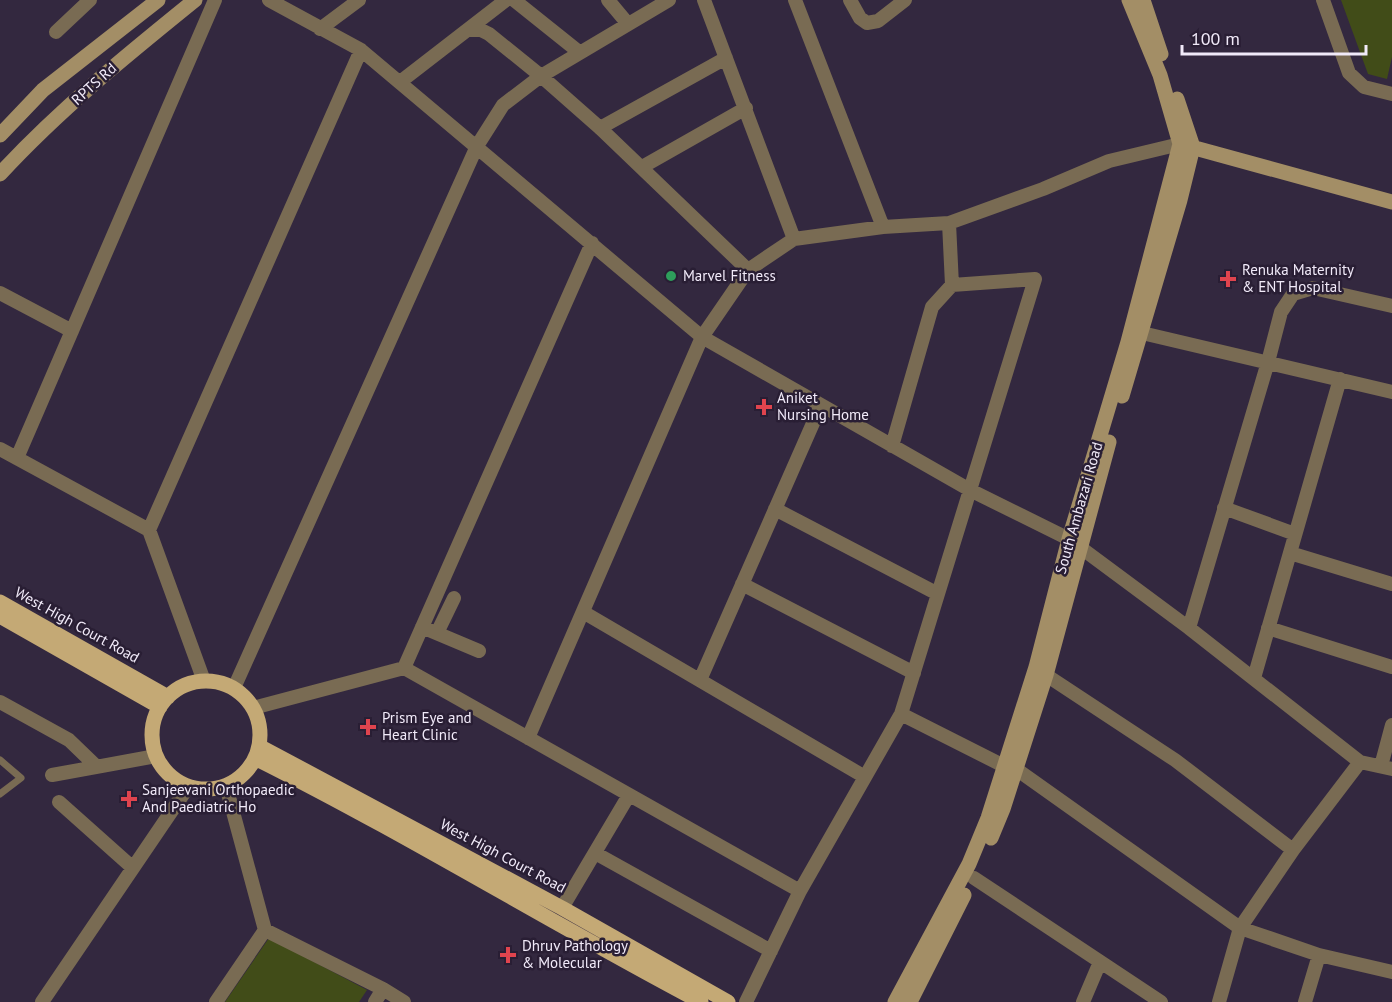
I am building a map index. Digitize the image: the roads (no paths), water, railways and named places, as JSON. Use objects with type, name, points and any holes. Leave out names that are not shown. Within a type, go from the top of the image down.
[{"type":"main road","points":[[0,135],[43,90],[158,0]]},
{"type":"main road","name":"RPTS Rd","points":[[0,174],[30,142],[117,62],[195,0]]},
{"type":"main road","points":[[1129,0],[1186,146]]},
{"type":"main road","points":[[1143,0],[1186,146]]},
{"type":"main road","points":[[1186,146],[1392,202]]},
{"type":"main road","name":"South Ambazari Road","points":[[910,1002],[974,878],[1003,809],[1010,768],[1036,667],[1142,333],[1186,146]]},
{"type":"main road","name":"South Ambazari Road","points":[[895,1002],[969,864],[1046,675],[1074,542],[1128,342],[1186,146]]},
{"type":"main road","name":"West High Court Road","points":[[0,602],[164,702]]},
{"type":"main road","name":"West High Court Road","points":[[0,616],[164,702]]},
{"type":"main road","points":[[204,681],[219,682],[234,688],[254,708],[259,720],[260,733],[257,752],[248,770],[226,786],[213,789],[188,787],[174,780],[163,769],[156,756],[152,739],[153,722],[164,702],[178,688],[204,681]]},
{"type":"main road","points":[[257,752],[308,784],[701,1002]]},
{"type":"main road","name":"West High Court Road","points":[[257,752],[562,908],[728,1002]]},
{"type":"street","points":[[56,32],[90,0]]},
{"type":"street","points":[[17,458],[215,0]]},
{"type":"street","points":[[268,0],[361,50],[702,337],[970,490],[1074,542],[1189,628],[1360,762],[1387,767],[1392,725]]},
{"type":"street","points":[[320,29],[359,0]]},
{"type":"street","points":[[400,82],[506,0]]},
{"type":"street","points":[[514,0],[579,52]]},
{"type":"street","points":[[608,0],[628,24]]},
{"type":"street","points":[[234,688],[477,146],[503,105],[541,76],[669,0]]},
{"type":"street","points":[[704,0],[794,239]]},
{"type":"street","points":[[795,0],[884,227]]},
{"type":"street","points":[[850,0],[860,18],[867,23],[878,21],[905,0]]},
{"type":"street","points":[[1323,0],[1349,73],[1364,87],[1392,94]]},
{"type":"street","points":[[468,30],[481,30],[489,34],[541,76],[642,167],[748,270]]},
{"type":"street","points":[[149,530],[361,50]]},
{"type":"street","points":[[600,128],[726,58]]},
{"type":"street","points":[[642,167],[746,108]]},
{"type":"street","points":[[528,738],[702,337],[748,270],[794,239],[884,227],[949,222],[1043,189],[1109,161],[1186,146]]},
{"type":"street","points":[[949,222],[952,285]]},
{"type":"street","points":[[404,668],[592,243]]},
{"type":"street","points":[[746,1002],[800,891],[901,714],[1035,279],[952,285],[932,307],[892,446]]},
{"type":"street","points":[[1189,628],[1281,312],[1293,294],[1313,288],[1392,306]]},
{"type":"street","points":[[0,293],[72,331]]},
{"type":"street","points":[[1142,333],[1392,392]]},
{"type":"street","points":[[1254,678],[1340,379]]},
{"type":"street","points":[[700,680],[821,405]]},
{"type":"street","points":[[0,449],[149,530],[204,681]]},
{"type":"street","points":[[1224,508],[1295,534]]},
{"type":"street","points":[[775,509],[938,594]]},
{"type":"street","points":[[1290,553],[1392,584]]},
{"type":"street","points":[[742,584],[914,673]]},
{"type":"street","points":[[437,633],[453,598]]},
{"type":"street","points":[[583,612],[865,777]]},
{"type":"street","points":[[422,627],[479,651]]},
{"type":"street","points":[[1268,628],[1392,667]]},
{"type":"street","points":[[254,708],[404,668],[800,891]]},
{"type":"street","points":[[1046,675],[1175,760],[1293,850]]},
{"type":"street","points":[[0,702],[69,740],[96,766]]},
{"type":"street","points":[[901,714],[1010,768],[1240,928],[1319,955],[1392,972]]},
{"type":"street","points":[[52,775],[156,756]]},
{"type":"street","points":[[1219,1002],[1240,928],[1293,850],[1360,762]]},
{"type":"street","points":[[226,786],[265,930],[383,989],[404,1002]]},
{"type":"street","points":[[42,1002],[188,787]]},
{"type":"street","points":[[562,908],[629,795]]},
{"type":"street","points":[[58,802],[133,868]]},
{"type":"street","points":[[595,853],[771,951]]},
{"type":"street","points":[[974,878],[1161,1002]]},
{"type":"street","points":[[216,1002],[265,930]]},
{"type":"street","points":[[1305,1002],[1319,955]]},
{"type":"street","points":[[1083,1002],[1100,962]]},
{"type":"street","points":[[375,1002],[383,989]]},
{"type":"lane","points":[[0,760],[21,778],[0,794]]},
{"type":"place","name":"Marvel Fitness","points":[[671,276]]},
{"type":"place","name":"Renuka Maternity & ENT Hospital","points":[[1228,279]]},
{"type":"place","name":"Aniket Nursing Home","points":[[764,407]]},
{"type":"place","name":"Prism Eye and Heart Clinic","points":[[368,727]]},
{"type":"place","name":"Sanjeevani Orthopaedic And Paediatric Ho","points":[[129,799]]},
{"type":"place","name":"Dhruv Pathology & Molecular","points":[[508,955]]}]
